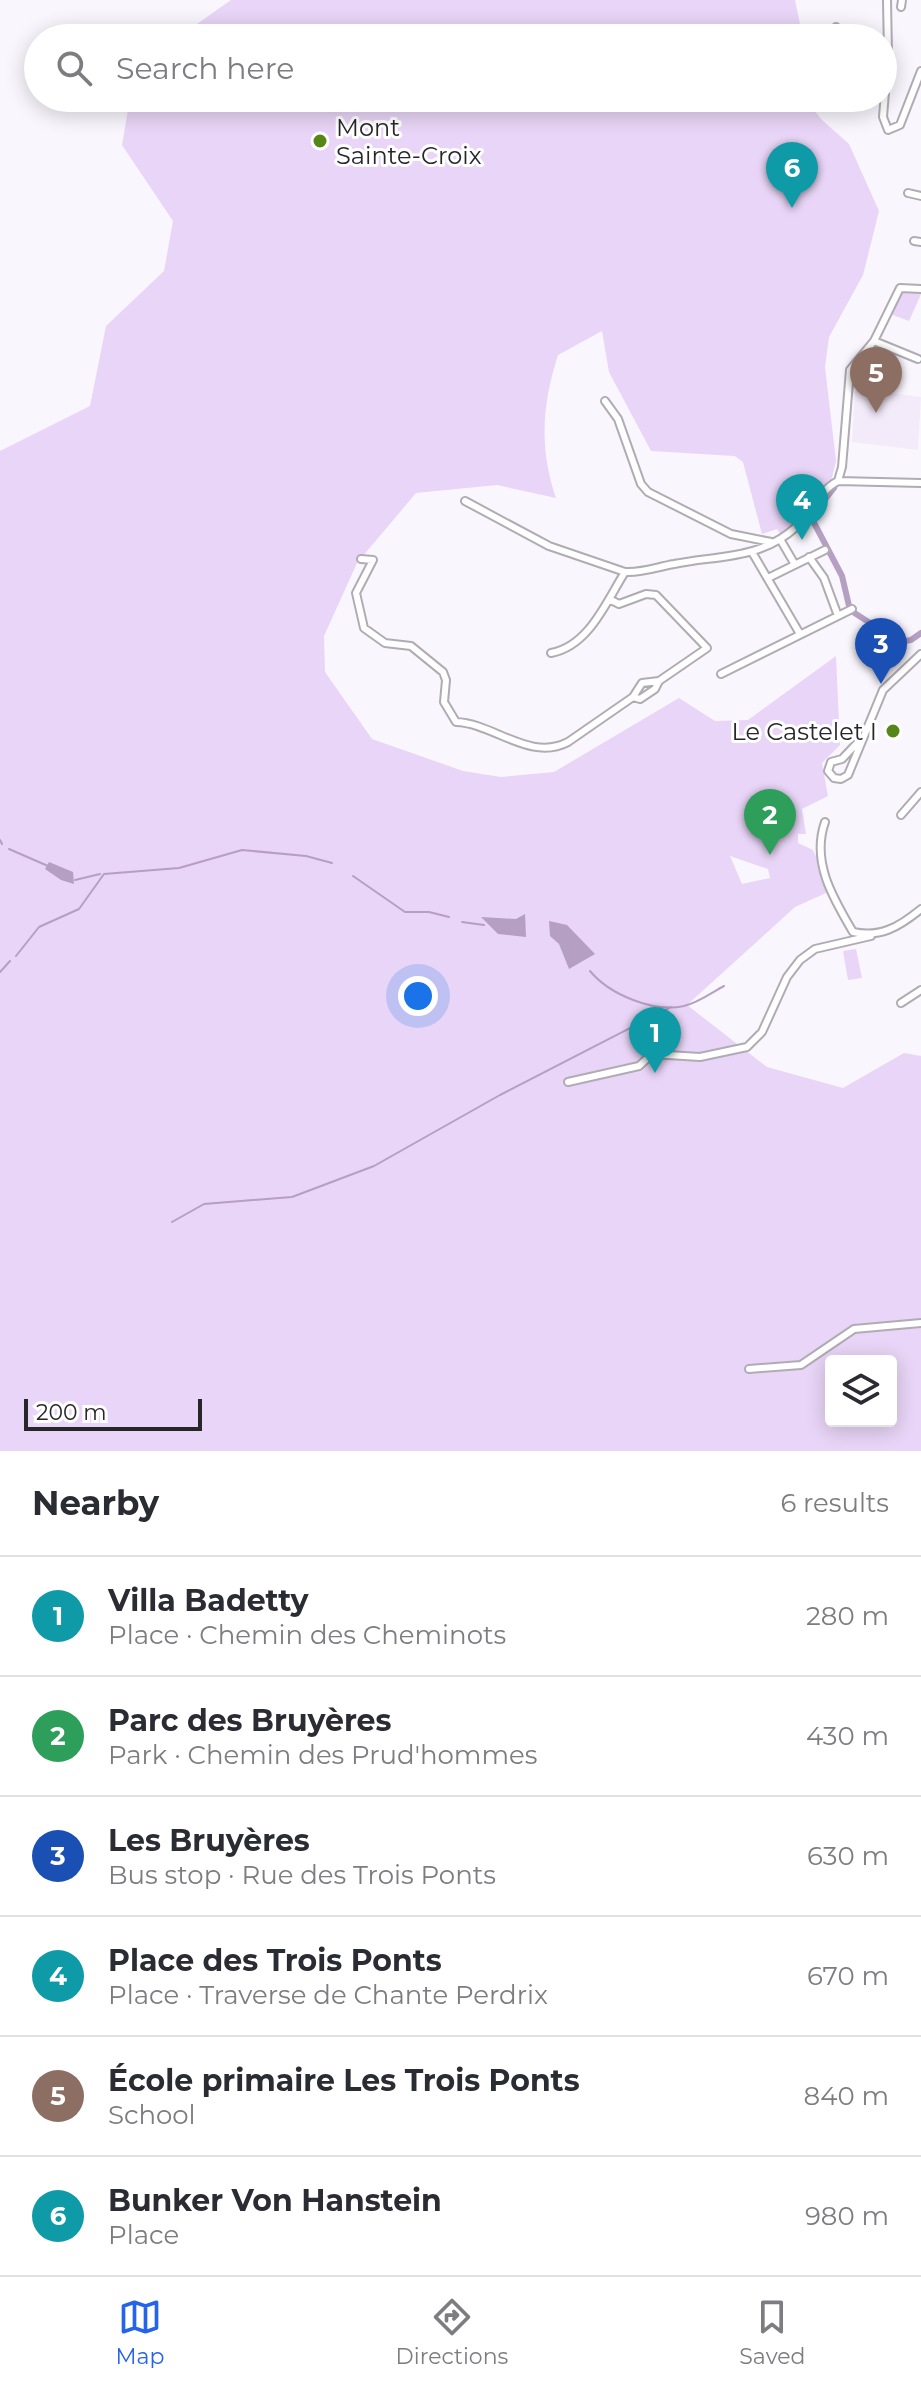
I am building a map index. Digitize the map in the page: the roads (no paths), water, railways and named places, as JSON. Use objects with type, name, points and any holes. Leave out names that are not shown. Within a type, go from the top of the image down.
[{"type":"street","points":[[887,0],[887,24]]},
{"type":"street","points":[[883,112],[883,123],[888,130],[900,125],[921,71]]},
{"type":"street","points":[[908,193],[921,196]]},
{"type":"street","points":[[465,501],[549,546],[625,572],[727,559],[777,541],[801,522],[807,510],[838,481],[842,467],[847,378],[874,341],[900,288],[921,289]]},
{"type":"street","points":[[874,341],[918,359]]},
{"type":"street","points":[[605,401],[613,408],[641,484],[648,492],[731,534],[777,541],[794,563]]},
{"type":"street","points":[[838,481],[921,483]]},
{"type":"street","points":[[768,578],[825,550]]},
{"type":"street","points":[[752,552],[800,634]]},
{"type":"street","points":[[809,557],[824,578],[838,616]]},
{"type":"street","points":[[361,559],[373,560],[356,593],[363,627],[385,643],[411,646],[443,672],[446,688],[444,702],[456,722],[468,722],[512,742],[556,748],[633,697],[642,683],[659,681],[707,648],[656,595],[646,594],[619,604],[609,599]]},
{"type":"street","points":[[551,653],[563,651],[579,641],[625,572]]},
{"type":"street","points":[[721,674],[850,610]]},
{"type":"street","points":[[861,739],[842,759],[831,762],[830,775],[841,779],[848,775],[886,686],[921,654]]},
{"type":"street","points":[[633,697],[640,699],[655,689],[659,681]]},
{"type":"street","points":[[842,759],[849,767]]},
{"type":"street","points":[[901,815],[921,792]]},
{"type":"street","points":[[825,822],[819,846],[828,887],[853,932],[871,936]]},
{"type":"street","points":[[568,1082],[601,1078],[639,1066],[652,1054],[700,1057],[747,1047],[762,1032],[778,993],[800,960],[815,949],[871,936],[905,922],[921,909]]},
{"type":"street","points":[[901,1003],[921,990]]},
{"type":"street","points":[[749,1369],[801,1365],[854,1329],[921,1323]]},
{"type":"waterway","points":[[834,488],[811,517],[842,576],[850,610],[899,642],[911,640],[921,633]]},
{"type":"waterway","points":[[0,840],[2,844]]},
{"type":"waterway","points":[[9,849],[48,866]]},
{"type":"waterway","points":[[16,956],[39,927],[79,909],[104,874],[179,868],[242,850],[306,856],[332,863]]},
{"type":"waterway","points":[[75,880],[100,874]]},
{"type":"waterway","points":[[353,876],[405,912],[429,912],[449,917]]},
{"type":"waterway","points":[[462,922],[484,925]]},
{"type":"waterway","points":[[0,972],[10,961]]},
{"type":"waterway","points":[[590,971],[620,994],[659,1007],[689,1005],[724,986]]},
{"type":"waterway","points":[[172,1222],[204,1204],[292,1197],[374,1166],[500,1095],[671,1007]]},
{"type":"place","name":"Mont Sainte-Croix","points":[[320,141]]},
{"type":"place","name":"Bunker Von Hanstein","points":[[792,208]]},
{"type":"place","name":"École primaire Les Trois Ponts","points":[[876,413]]},
{"type":"place","name":"Place des Trois Ponts","points":[[802,540]]},
{"type":"place","name":"Les Bruyères","points":[[881,684]]},
{"type":"place","name":"Le Castelet I","points":[[893,731]]},
{"type":"place","name":"Parc des Bruyères","points":[[770,855]]},
{"type":"place","name":"Villa Badetty","points":[[655,1073]]}]
